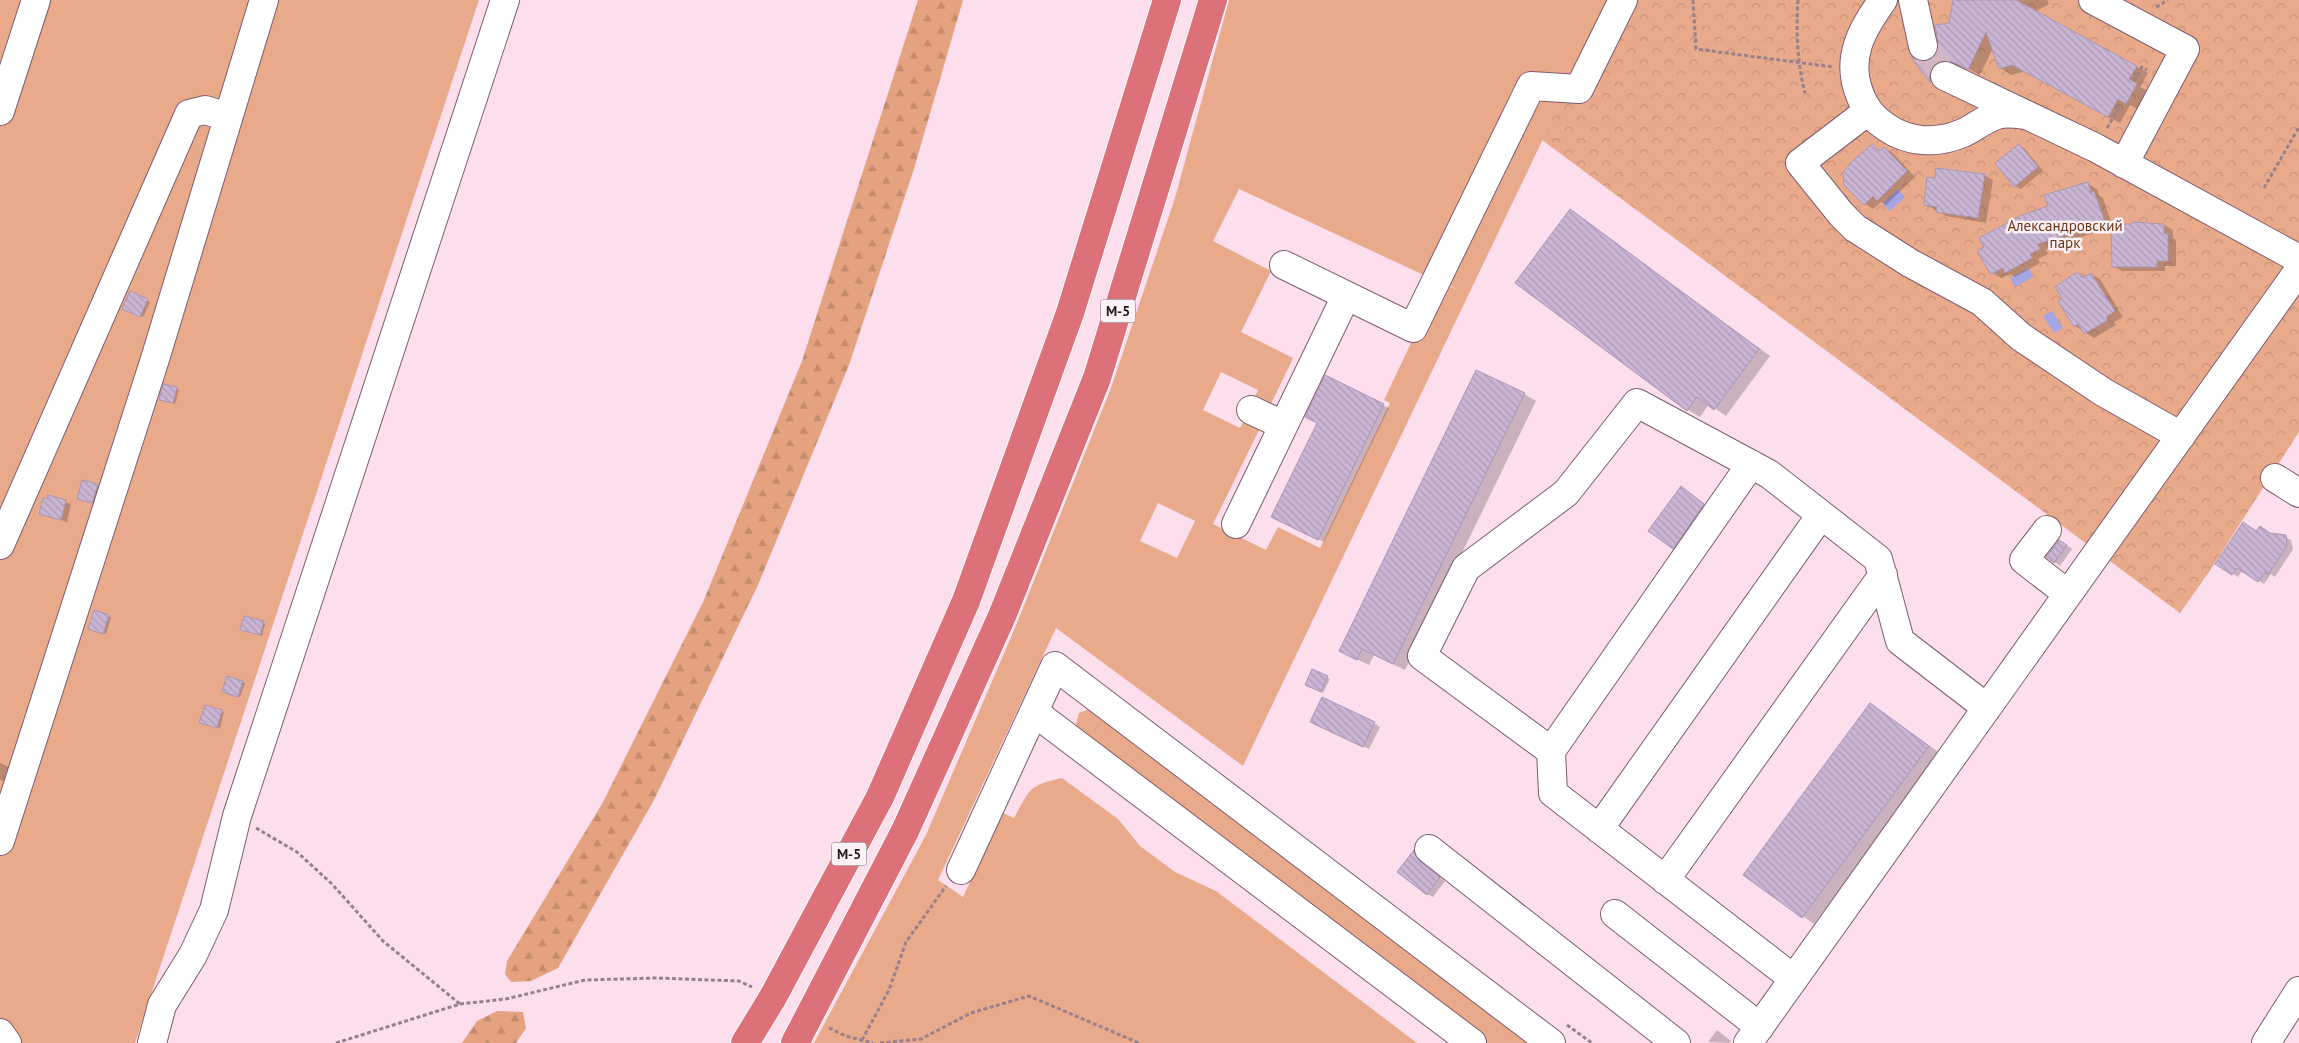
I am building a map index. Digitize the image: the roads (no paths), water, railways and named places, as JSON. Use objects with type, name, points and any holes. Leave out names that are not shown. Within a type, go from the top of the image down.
[{"type":"highway","name":"М-5","points":[[745,1043],[773,997],[880,797],[966,602],[1070,313],[1167,0]]},
{"type":"highway","name":"М-5","points":[[795,1043],[905,831],[976,679],[1097,378],[1213,0]]},
{"type":"street","points":[[0,112],[36,0]]},
{"type":"street","points":[[0,841],[155,359],[264,0]]},
{"type":"street","points":[[152,1043],[162,1004],[194,955],[214,910],[237,816],[505,0]]},
{"type":"street","points":[[1284,265],[1413,328],[1531,86],[1579,90],[1623,0]]},
{"type":"street","points":[[1883,0],[1865,27],[1854,55],[1853,69],[1856,86],[1868,111],[1877,121],[1892,131],[1910,139],[1927,141],[1942,140],[1963,133],[1997,115],[2010,113],[2028,115]]},
{"type":"street","points":[[1913,0],[1923,46]]},
{"type":"street","points":[[2092,0],[2185,49],[2124,164]]},
{"type":"street","points":[[1945,76],[2028,115],[2124,164],[2299,258]]},
{"type":"street","points":[[0,545],[188,114],[204,110],[228,117]]},
{"type":"street","points":[[1868,111],[1800,163],[1840,214],[1855,228],[1910,263],[1982,302],[2022,337],[2103,392],[2181,436]]},
{"type":"street","points":[[1615,914],[1754,1035],[2299,270]]},
{"type":"street","points":[[1236,524],[1346,296]]},
{"type":"street","points":[[1550,751],[1422,656],[1466,568],[1566,493],[1636,403],[1769,474],[1878,559],[1900,640],[1987,708]]},
{"type":"street","points":[[1252,410],[1284,425]]},
{"type":"street","points":[[1751,464],[1550,751],[1553,793],[1794,979]]},
{"type":"street","points":[[2275,478],[2299,493]]},
{"type":"street","points":[[1599,829],[1821,515]]},
{"type":"street","points":[[2047,530],[2024,560],[2068,594]]},
{"type":"street","points":[[1665,880],[1883,575]]},
{"type":"street","points":[[961,870],[1055,666],[1551,1043]]},
{"type":"street","points":[[1034,712],[1472,1043]]},
{"type":"street","points":[[1429,849],[1676,1043]]},
{"type":"street","points":[[2266,1043],[2299,991]]},
{"type":"street","points":[[0,1033],[7,1043]]},
{"type":"water","points":[[1898,189],[1905,197],[1890,211],[1883,204]]},
{"type":"water","points":[[2029,268],[2033,277],[2015,287],[2010,278]]},
{"type":"water","points":[[2052,311],[2063,328],[2054,333],[2043,316]]},
{"type":"tunnel","points":[[1923,46],[1945,76]]},
{"type":"park label","name":"Александровский парк","points":[[2065,234]]}]
